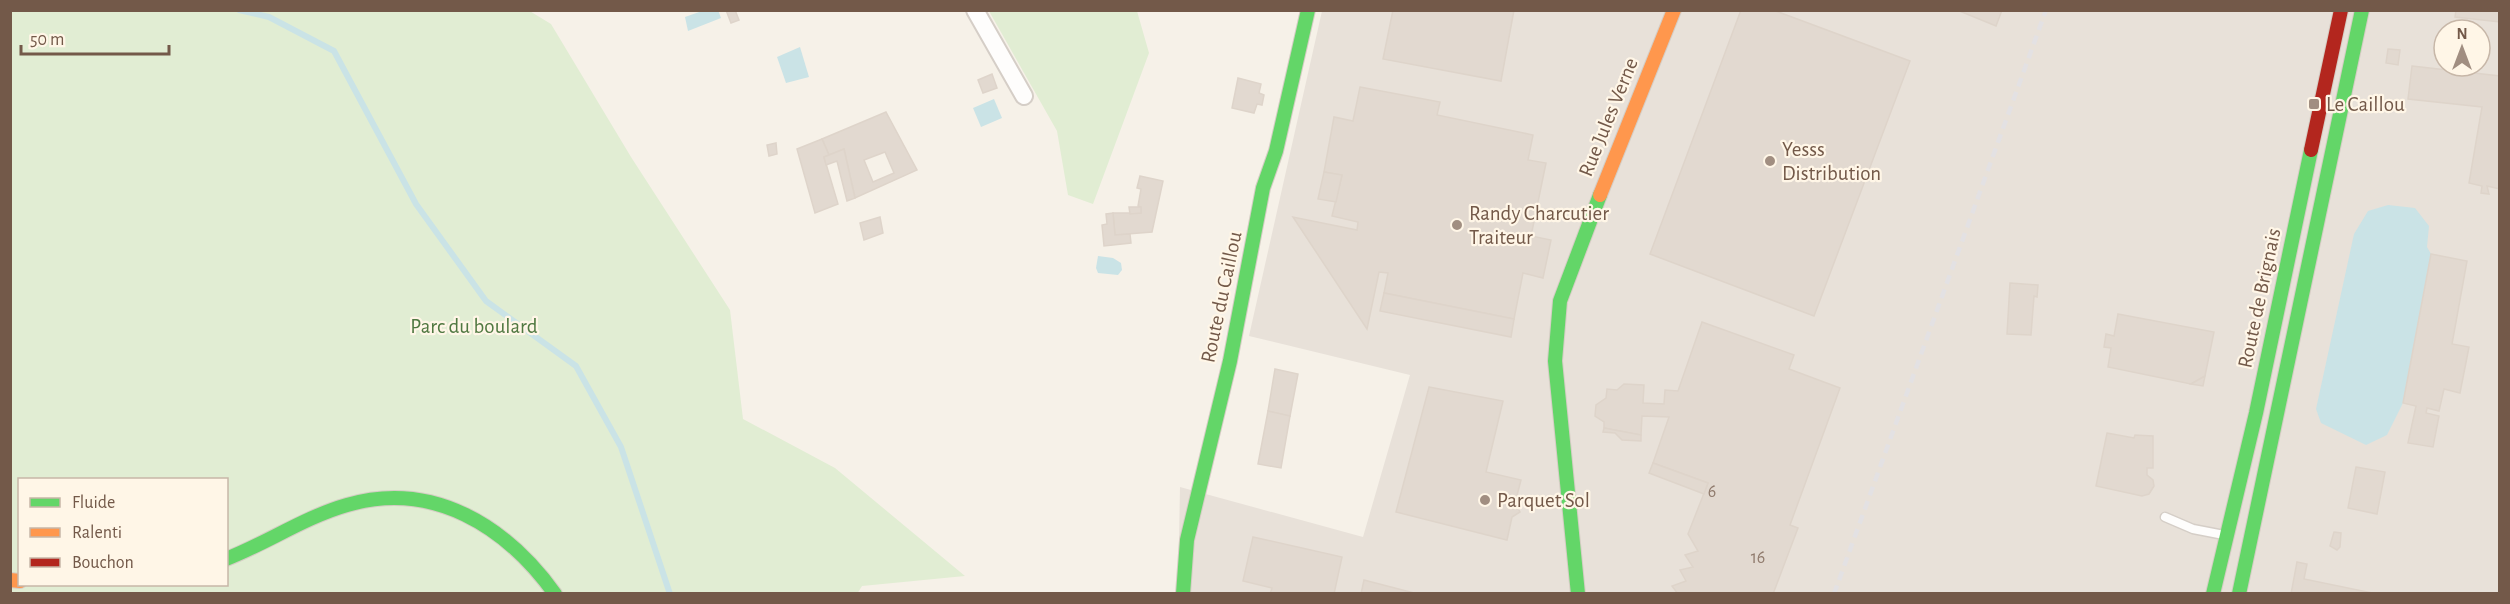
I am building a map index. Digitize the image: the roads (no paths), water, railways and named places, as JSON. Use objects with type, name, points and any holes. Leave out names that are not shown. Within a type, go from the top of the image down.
[{"type":"main road","name":"Route du Caillou","points":[[1183,594],[1187,540],[1230,361],[1263,188],[1276,151],[1308,10]]},
{"type":"main road","name":"Rue Jules Verne","points":[[1578,594],[1555,361],[1560,301],[1616,153],[1674,10]]},
{"type":"main road","name":"Route de Brignais","points":[[2239,594],[2238,539],[2256,413],[2341,10]]},
{"type":"main road","name":"Route de Brignais","points":[[2213,594],[2238,539],[2362,10]]},
{"type":"main road","points":[[228,558],[346,505],[373,499],[398,498],[425,501],[452,508],[494,529],[536,566],[555,594]]},
{"type":"street","points":[[975,10],[1024,96]]},
{"type":"lane","points":[[2165,517],[2193,529],[2238,539]]},
{"type":"water","points":[[718,10],[721,18],[688,31],[685,17],[702,11]]},
{"type":"water","points":[[800,47],[809,77],[786,83],[777,57]]},
{"type":"water","points":[[994,99],[1002,118],[981,127],[973,108]]},
{"type":"water","points":[[2388,205],[2415,208],[2429,226],[2427,247],[2431,254],[2403,403],[2387,435],[2366,445],[2321,423],[2316,409],[2354,234],[2368,211]]},
{"type":"water","points":[[1098,256],[1113,258],[1121,263],[1122,270],[1118,275],[1098,273],[1096,268]]},
{"type":"waterway","points":[[239,10],[269,17],[334,51],[416,204],[486,301],[576,366],[621,447],[670,594]]},
{"type":"railway","points":[[1834,594],[2046,10]]},
{"type":"place","name":"Le Caillou","points":[[2314,104]]},
{"type":"place","name":"Yesss Distribution","points":[[1770,161]]},
{"type":"place","name":"Randy Charcutier Traiteur","points":[[1457,225]]},
{"type":"place","name":"Parquet Sol","points":[[1485,500]]},
{"type":"park label","name":"Parc du boulard","points":[[474,326]]}]
